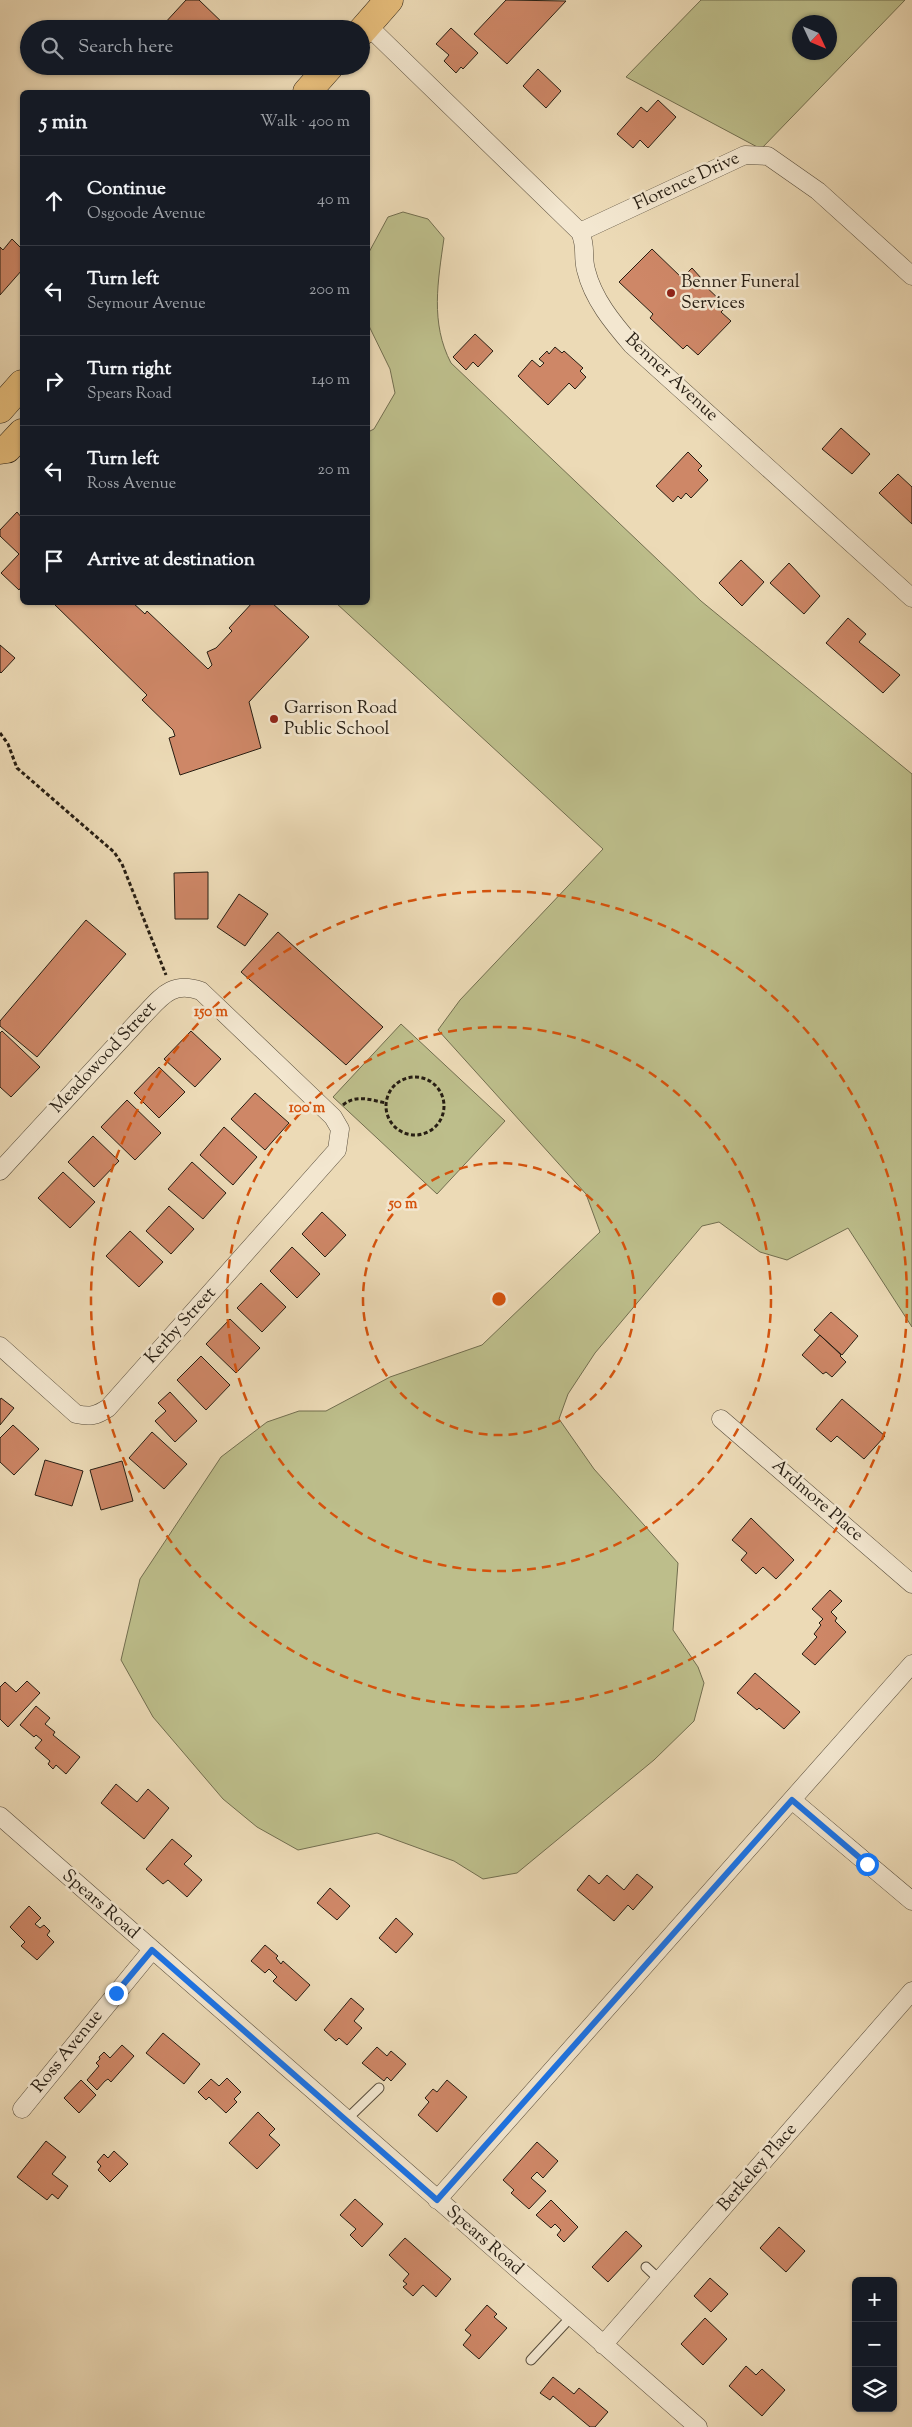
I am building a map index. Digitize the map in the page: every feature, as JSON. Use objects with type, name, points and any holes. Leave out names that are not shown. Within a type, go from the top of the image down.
[{"type":"main road","points":[[370,22],[389,0]]},
{"type":"main road","points":[[309,90],[322,75]]},
{"type":"main road","points":[[0,409],[20,386]]},
{"type":"main road","points":[[0,450],[7,449],[20,435]]},
{"type":"street","points":[[370,35],[580,232]]},
{"type":"street","name":"Florence Drive","points":[[580,232],[745,155],[768,156],[818,190],[912,276]]},
{"type":"street","name":"Benner Avenue","points":[[580,232],[585,243],[585,266],[590,287],[614,324],[632,345],[912,598]]},
{"type":"street","name":"Meadowood Street","points":[[0,1171],[140,1019],[172,989],[189,986],[201,991],[330,1114],[340,1129],[340,1139]]},
{"type":"street","name":"Kerby Street","points":[[0,1346],[76,1414],[89,1417],[98,1415],[108,1408],[337,1150],[340,1139]]},
{"type":"street","name":"Ardmore Place","points":[[721,1419],[912,1584]]},
{"type":"street","points":[[437,2200],[912,1664]]},
{"type":"street","points":[[792,1800],[912,1901]]},
{"type":"street","name":"Spears Road","points":[[0,1816],[698,2427]]},
{"type":"street","name":"Ross Avenue","points":[[22,2108],[152,1950]]},
{"type":"street","name":"Berkeley Place","points":[[603,2345],[912,1992]]},
{"type":"lane","points":[[346,2120],[379,2088]]},
{"type":"lane","points":[[646,2267],[660,2280]]},
{"type":"lane","points":[[532,2360],[571,2317]]},
{"type":"path","points":[[0,733],[8,744],[17,768],[114,852],[122,864],[172,989]]},
{"type":"path","points":[[422,1078],[431,1082],[438,1089],[444,1108],[437,1124],[430,1130],[413,1135],[396,1128],[390,1121],[386,1103],[388,1094],[402,1080],[422,1078]]},
{"type":"path","points":[[330,1114],[348,1100],[357,1098],[386,1103]]},
{"type":"green space","points":[[701,0],[905,0],[761,149],[626,77]]},
{"type":"green space","points":[[403,212],[428,219],[444,238],[437,302],[440,333],[451,363],[701,601],[912,774],[912,1327],[848,1228],[787,1260],[760,1252],[719,1222],[702,1226],[595,1353],[568,1394],[559,1419],[594,1469],[678,1563],[673,1630],[698,1667],[704,1683],[694,1721],[654,1760],[517,1873],[483,1879],[454,1861],[377,1833],[298,1850],[257,1827],[223,1799],[153,1717],[121,1660],[140,1579],[221,1457],[267,1422],[299,1411],[326,1411],[390,1377],[482,1345],[600,1232],[586,1194],[438,1030],[460,1000],[603,849],[338,605],[370,605],[370,431],[374,429],[395,393],[390,369],[370,328],[370,250],[388,217]]},
{"type":"green space","points":[[401,1024],[505,1121],[437,1194],[333,1097]]},
{"type":"building","points":[[186,0],[199,0],[220,20],[168,20]]},
{"type":"building","points":[[506,0],[566,1],[507,64],[474,34]]},
{"type":"building","points":[[451,28],[478,53],[463,69],[461,67],[456,73],[444,61],[449,55],[436,44]]},
{"type":"building","points":[[538,69],[561,91],[546,108],[523,86]]},
{"type":"building","points":[[658,100],[676,117],[648,148],[640,140],[633,148],[617,134],[641,107],[647,112]]},
{"type":"building","points":[[12,239],[20,247],[20,272],[0,295],[0,247],[3,250]]},
{"type":"building","name":"Benner Funeral Services","points":[[652,249],[682,278],[692,268],[702,279],[700,281],[723,303],[721,306],[724,309],[721,312],[731,321],[698,355],[687,345],[683,349],[650,318],[653,314],[619,282]]},
{"type":"building","points":[[475,334],[493,351],[478,367],[473,362],[466,370],[453,357]]},
{"type":"building","points":[[555,347],[562,353],[564,351],[583,368],[580,371],[586,377],[575,389],[569,383],[548,405],[518,376],[532,360],[540,367],[544,363],[539,359],[547,351],[549,354]]},
{"type":"building","points":[[841,428],[870,454],[852,474],[822,449]]},
{"type":"building","points":[[688,452],[702,466],[698,470],[708,480],[691,498],[686,493],[681,499],[678,496],[673,502],[656,486]]},
{"type":"building","points":[[898,474],[912,487],[912,524],[879,493]]},
{"type":"building","points":[[17,512],[20,516],[19,590],[1,573],[19,554],[0,536],[0,530]]},
{"type":"building","points":[[741,560],[764,582],[742,606],[719,583]]},
{"type":"building","points":[[789,563],[820,596],[804,614],[770,583]]},
{"type":"building","points":[[55,605],[135,605],[145,614],[147,611],[208,669],[212,665],[207,652],[216,648],[232,631],[229,628],[250,605],[274,605],[309,637],[249,702],[261,748],[180,775],[169,738],[175,736],[173,730],[142,700],[147,695]]},
{"type":"building","points":[[848,618],[866,634],[859,642],[900,675],[883,693],[826,643]]},
{"type":"building","points":[[0,645],[15,658],[1,673],[0,672]]},
{"type":"building","points":[[208,872],[208,919],[175,919],[174,873]]},
{"type":"building","points":[[239,894],[268,914],[245,946],[217,927]]},
{"type":"building","points":[[86,920],[126,954],[37,1057],[0,1026],[0,1021]]},
{"type":"building","points":[[278,932],[383,1027],[346,1065],[241,972]]},
{"type":"building","points":[[2,1031],[40,1067],[11,1097],[0,1087],[0,1033]]},
{"type":"building","points":[[191,1031],[221,1059],[195,1087],[164,1059]]},
{"type":"building","points":[[159,1067],[185,1092],[159,1118],[134,1093]]},
{"type":"building","points":[[255,1093],[289,1123],[265,1150],[231,1119]]},
{"type":"building","points":[[127,1100],[161,1133],[135,1160],[101,1127]]},
{"type":"building","points":[[224,1127],[257,1157],[233,1185],[200,1155]]},
{"type":"building","points":[[93,1136],[119,1161],[94,1187],[68,1162]]},
{"type":"building","points":[[192,1162],[226,1193],[203,1219],[168,1189]]},
{"type":"building","points":[[63,1172],[95,1202],[70,1228],[38,1198]]},
{"type":"building","points":[[169,1206],[194,1229],[171,1254],[146,1231]]},
{"type":"building","points":[[322,1212],[346,1235],[325,1257],[302,1234]]},
{"type":"building","points":[[130,1231],[163,1262],[139,1287],[106,1256]]},
{"type":"building","points":[[292,1247],[320,1274],[297,1298],[270,1271]]},
{"type":"building","points":[[261,1283],[286,1307],[262,1332],[237,1308]]},
{"type":"building","points":[[831,1312],[858,1336],[842,1355],[814,1330]]},
{"type":"building","points":[[230,1319],[260,1348],[236,1373],[206,1344]]},
{"type":"building","points":[[820,1335],[846,1362],[832,1377],[826,1372],[823,1374],[802,1355]]},
{"type":"building","points":[[201,1356],[230,1385],[206,1410],[177,1380]]},
{"type":"building","points":[[170,1392],[197,1421],[175,1442],[155,1421],[166,1411],[158,1403]]},
{"type":"building","points":[[1,1398],[14,1408],[0,1425],[0,1400]]},
{"type":"building","points":[[842,1399],[885,1436],[864,1459],[837,1436],[831,1442],[816,1429]]},
{"type":"building","points":[[13,1425],[39,1449],[14,1475],[0,1462],[0,1438]]},
{"type":"building","points":[[152,1432],[187,1464],[164,1489],[129,1458]]},
{"type":"building","points":[[45,1460],[83,1471],[72,1506],[35,1495]]},
{"type":"building","points":[[122,1461],[133,1501],[101,1510],[90,1470]]},
{"type":"building","points":[[751,1518],[794,1560],[776,1579],[763,1567],[756,1574],[741,1560],[747,1553],[732,1540]]},
{"type":"building","points":[[830,1590],[842,1601],[831,1612],[837,1618],[835,1621],[846,1632],[815,1665],[802,1654],[817,1637],[814,1634],[823,1619],[812,1609]]},
{"type":"building","points":[[755,1673],[800,1712],[784,1729],[737,1693]]},
{"type":"building","points":[[27,1681],[40,1693],[8,1727],[0,1719],[0,1687],[5,1682],[16,1692]]},
{"type":"building","points":[[36,1706],[50,1718],[45,1724],[55,1732],[53,1735],[80,1757],[66,1774],[56,1765],[53,1769],[48,1764],[50,1761],[35,1748],[42,1740],[36,1735],[34,1737],[20,1725]]},
{"type":"building","points":[[116,1784],[137,1802],[148,1789],[169,1808],[144,1839],[101,1803]]},
{"type":"building","points":[[172,1839],[192,1856],[184,1864],[202,1880],[187,1897],[168,1880],[163,1884],[146,1869]]},
{"type":"building","points":[[637,1874],[653,1887],[633,1910],[628,1905],[614,1921],[577,1890],[589,1875],[599,1884],[607,1875],[624,1890]]},
{"type":"building","points":[[330,1888],[350,1906],[337,1920],[317,1903]]},
{"type":"building","points":[[29,1906],[41,1918],[35,1924],[40,1928],[44,1925],[50,1931],[47,1935],[54,1942],[37,1960],[21,1946],[25,1942],[10,1927]]},
{"type":"building","points":[[396,1918],[413,1934],[396,1953],[379,1938]]},
{"type":"building","points":[[265,1945],[278,1956],[276,1958],[281,1964],[283,1961],[310,1985],[296,2001],[273,1981],[277,1977],[269,1969],[265,1973],[251,1961]]},
{"type":"building","points":[[351,1998],[364,2009],[354,2021],[362,2028],[347,2045],[339,2038],[336,2041],[324,2030]]},
{"type":"building","points":[[163,2033],[200,2064],[184,2084],[146,2053]]},
{"type":"building","points":[[122,2045],[134,2056],[111,2082],[108,2079],[97,2090],[87,2080],[99,2066],[96,2063],[100,2059],[99,2057],[104,2052],[110,2058]]},
{"type":"building","points":[[377,2047],[387,2056],[391,2051],[406,2064],[391,2081],[387,2077],[384,2081],[362,2063]]},
{"type":"building","points":[[227,2078],[241,2092],[234,2099],[237,2102],[226,2113],[209,2097],[206,2100],[198,2092],[211,2079],[219,2086]]},
{"type":"building","points":[[81,2080],[96,2095],[79,2113],[64,2098]]},
{"type":"building","points":[[447,2080],[467,2097],[437,2132],[418,2115],[429,2102],[425,2098],[433,2089],[437,2092]]},
{"type":"building","points":[[258,2112],[275,2129],[269,2135],[280,2145],[257,2169],[229,2143]]},
{"type":"building","points":[[46,2141],[66,2157],[52,2174],[68,2186],[58,2199],[52,2194],[47,2200],[17,2177]]},
{"type":"building","points":[[537,2142],[558,2161],[543,2178],[537,2172],[531,2178],[546,2191],[529,2209],[511,2193],[514,2190],[503,2180]]},
{"type":"building","points":[[114,2151],[128,2164],[110,2182],[98,2170],[101,2166],[97,2162],[104,2154],[108,2158]]},
{"type":"building","points":[[355,2199],[383,2224],[362,2247],[350,2235],[356,2229],[340,2215]]},
{"type":"building","points":[[551,2200],[578,2227],[564,2242],[557,2235],[561,2230],[555,2224],[551,2228],[536,2215]]},
{"type":"building","points":[[779,2227],[805,2251],[786,2272],[760,2248]]},
{"type":"building","points":[[626,2231],[642,2246],[608,2282],[592,2267]]},
{"type":"building","points":[[405,2238],[451,2279],[436,2297],[423,2285],[413,2296],[403,2287],[407,2284],[403,2281],[409,2274],[389,2255]]},
{"type":"building","points":[[710,2278],[728,2294],[711,2312],[694,2296]]},
{"type":"building","points":[[487,2305],[497,2314],[494,2317],[507,2328],[479,2359],[463,2345],[471,2335],[465,2330]]},
{"type":"building","points":[[705,2318],[727,2339],[703,2365],[681,2344]]},
{"type":"building","points":[[746,2366],[756,2375],[762,2369],[785,2390],[762,2416],[729,2386]]},
{"type":"building","points":[[553,2377],[574,2394],[579,2388],[608,2412],[595,2427],[590,2427],[553,2396],[550,2400],[540,2393]]},
{"type":"place","name":"Benner Funeral Services","points":[[671,293]]},
{"type":"place","name":"Garrison Road Public School","points":[[274,719]]},
{"type":"route","points":[[116,1993],[152,1950],[437,2200],[792,1800],[867,1864]]}]
